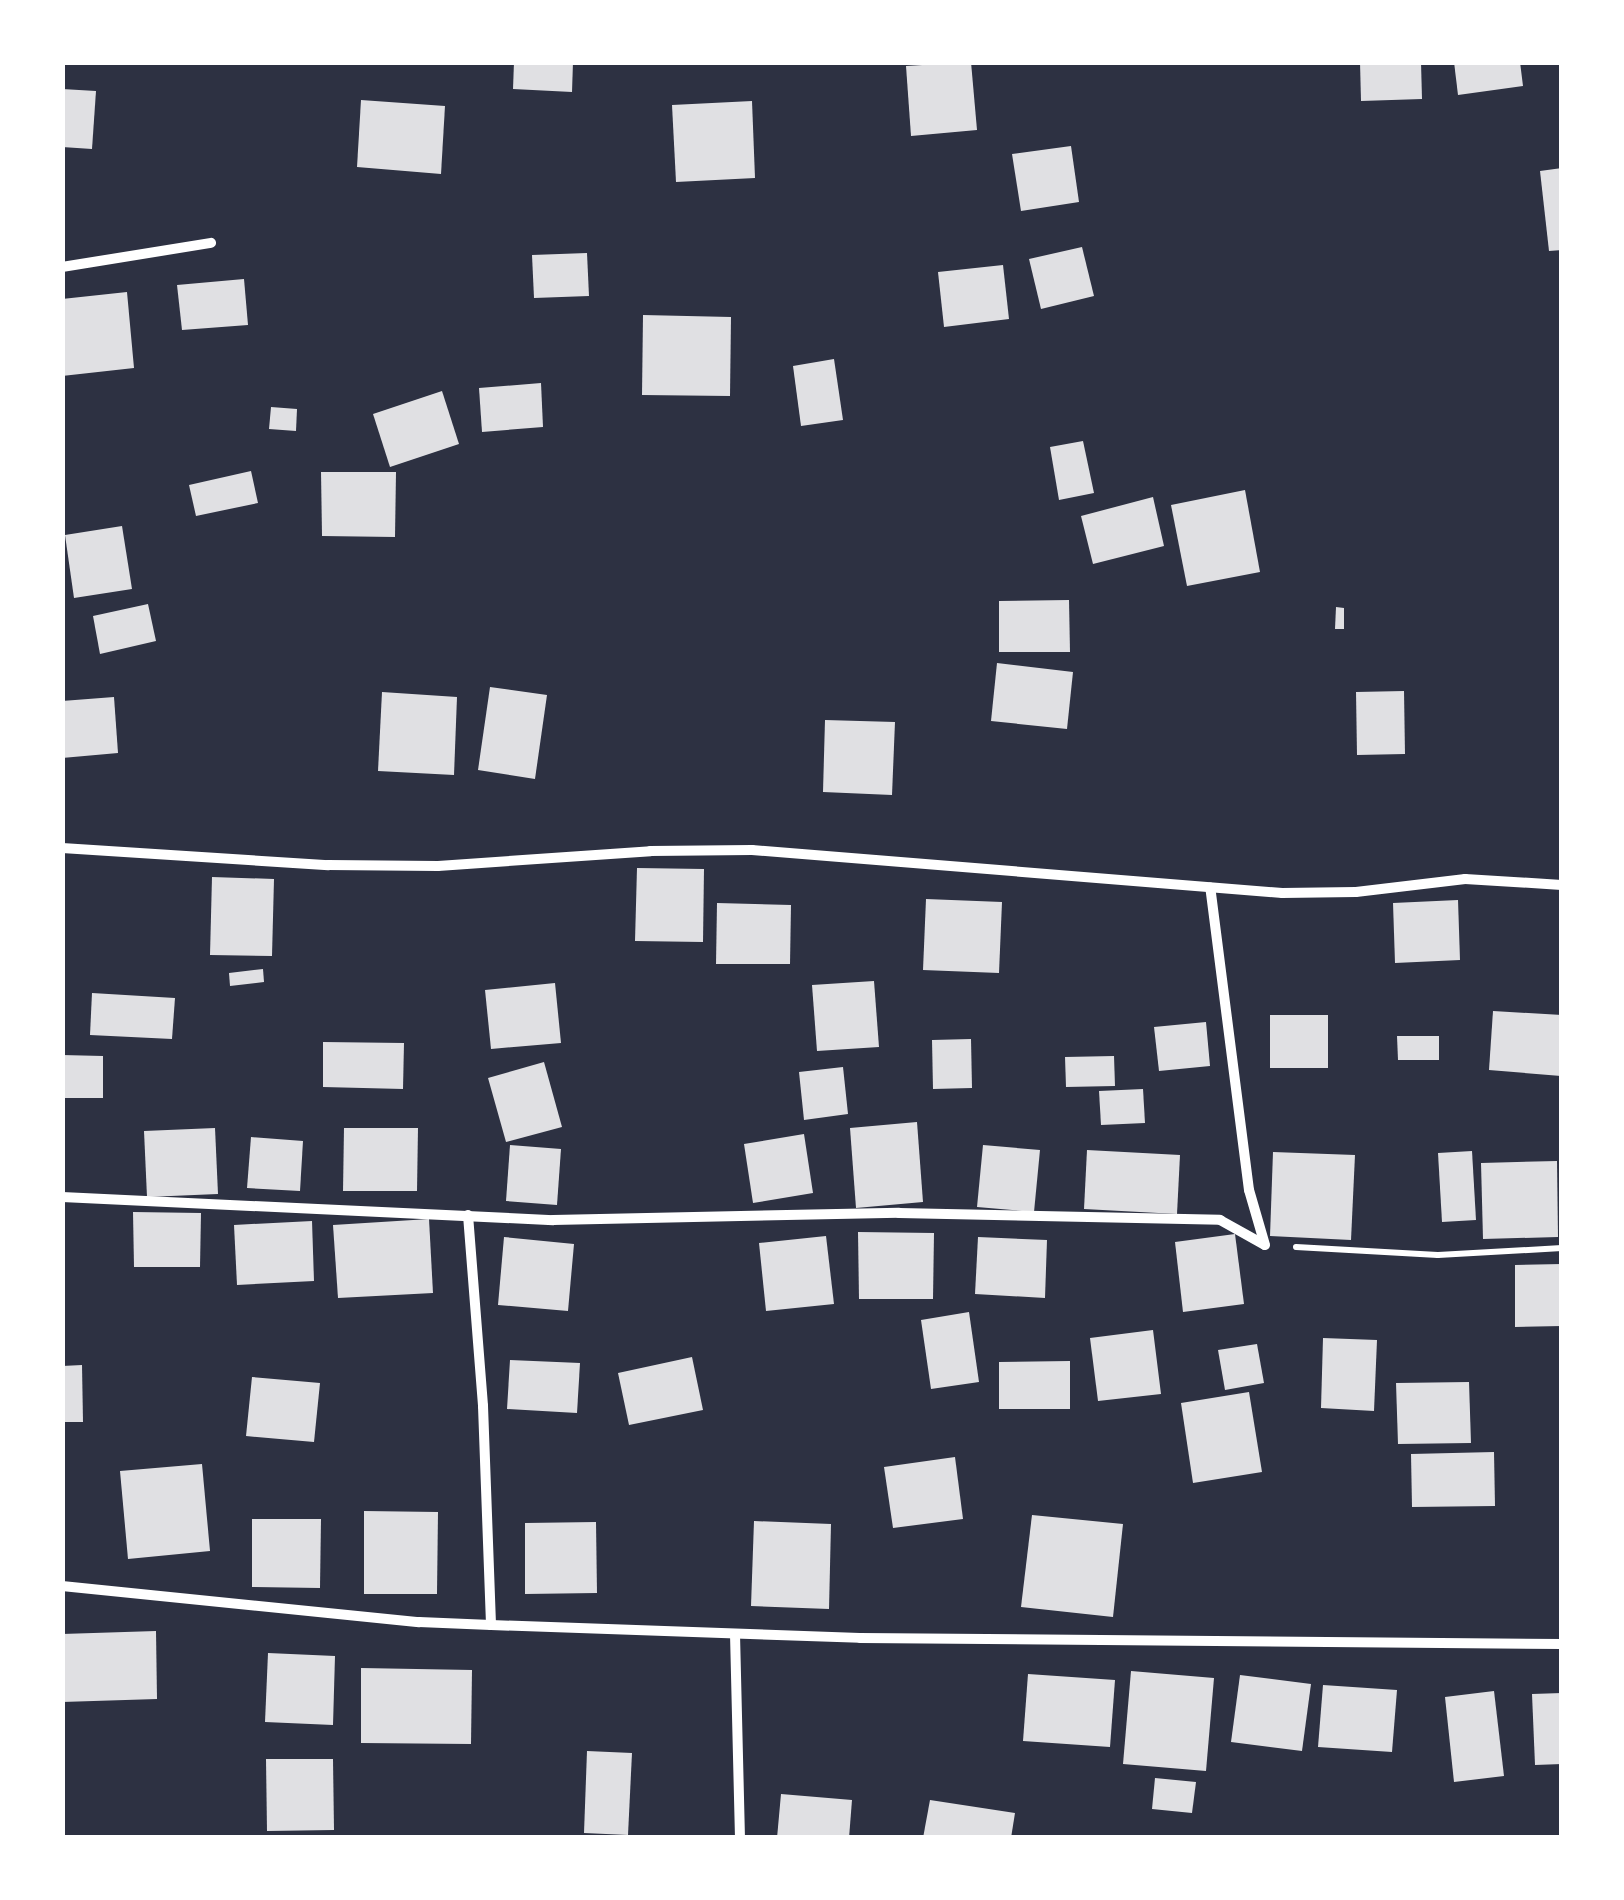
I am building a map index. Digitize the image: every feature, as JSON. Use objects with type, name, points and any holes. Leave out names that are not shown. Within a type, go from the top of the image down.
[{"type":"street","points":[[62,267],[211,242]]},
{"type":"street","points":[[62,848],[402,866],[650,851],[752,850],[1282,893],[1356,892],[1465,879],[1562,884]]},
{"type":"street","points":[[1210,888],[1249,1190],[1265,1245]]},
{"type":"street","points":[[62,1197],[553,1220],[899,1213],[1220,1220],[1265,1245]]},
{"type":"street","points":[[468,1215],[483,1406],[491,1625]]},
{"type":"street","points":[[62,1586],[419,1622],[491,1625],[736,1634],[1562,1644]]},
{"type":"street","points":[[736,1634],[740,1838]]},
{"type":"path","points":[[1265,1245],[1438,1256],[1562,1248]]},
{"type":"building","points":[[514,62],[573,62],[572,92],[513,89]]},
{"type":"building","points":[[971,62],[977,130],[911,136],[906,66]]},
{"type":"building","points":[[1360,62],[1421,62],[1422,99],[1361,101]]},
{"type":"building","points":[[1454,62],[1520,62],[1523,86],[1458,95]]},
{"type":"building","points":[[62,89],[96,91],[92,149],[62,147]]},
{"type":"building","points":[[361,100],[445,106],[441,174],[357,167]]},
{"type":"building","points":[[752,101],[755,178],[676,182],[672,105]]},
{"type":"building","points":[[1071,146],[1079,202],[1021,211],[1012,154]]},
{"type":"building","points":[[1562,168],[1562,250],[1549,251],[1540,171]]},
{"type":"building","points":[[1082,247],[1094,296],[1041,309],[1029,259]]},
{"type":"building","points":[[587,253],[589,296],[534,298],[532,255]]},
{"type":"building","points":[[1003,265],[1009,319],[944,327],[938,272]]},
{"type":"building","points":[[244,279],[248,325],[182,330],[177,285]]},
{"type":"building","points":[[127,292],[134,368],[62,376],[62,299]]},
{"type":"building","points":[[643,315],[731,317],[730,396],[642,395]]},
{"type":"building","points":[[834,359],[843,420],[801,426],[793,366]]},
{"type":"building","points":[[541,383],[543,427],[482,432],[479,388]]},
{"type":"building","points":[[442,391],[459,444],[390,467],[373,414]]},
{"type":"building","points":[[271,407],[297,409],[296,431],[269,429]]},
{"type":"building","points":[[1083,441],[1094,493],[1059,500],[1050,447]]},
{"type":"building","points":[[251,471],[258,503],[196,516],[189,485]]},
{"type":"building","points":[[321,472],[396,472],[395,537],[322,536]]},
{"type":"building","points":[[1245,490],[1260,572],[1187,586],[1171,505]]},
{"type":"building","points":[[1153,497],[1164,546],[1093,564],[1081,516]]},
{"type":"building","points":[[122,526],[132,589],[74,598],[65,535]]},
{"type":"building","points":[[1069,600],[1070,652],[999,652],[999,601]]},
{"type":"building","points":[[148,604],[156,641],[100,654],[93,616]]},
{"type":"building","points":[[1336,607],[1344,608],[1344,629],[1335,629]]},
{"type":"building","points":[[997,663],[1073,672],[1067,729],[991,721]]},
{"type":"building","points":[[490,687],[547,695],[535,779],[478,770]]},
{"type":"building","points":[[1404,691],[1405,754],[1357,755],[1356,692]]},
{"type":"building","points":[[382,692],[457,697],[454,775],[378,771]]},
{"type":"building","points":[[114,697],[118,753],[62,758],[62,701]]},
{"type":"building","points":[[825,720],[895,722],[892,795],[823,792]]},
{"type":"building","points":[[637,868],[704,869],[703,942],[635,941]]},
{"type":"building","points":[[212,877],[274,879],[272,956],[210,955]]},
{"type":"building","points":[[926,899],[1002,902],[999,973],[923,970]]},
{"type":"building","points":[[1458,900],[1460,960],[1395,963],[1393,903]]},
{"type":"building","points":[[717,903],[791,905],[790,964],[716,964]]},
{"type":"building","points":[[263,969],[264,982],[230,986],[229,973]]},
{"type":"building","points":[[874,981],[879,1047],[817,1051],[812,985]]},
{"type":"building","points":[[555,983],[561,1043],[491,1049],[485,990]]},
{"type":"building","points":[[92,993],[175,998],[172,1039],[90,1035]]},
{"type":"building","points":[[1493,1011],[1562,1015],[1561,1076],[1489,1070]]},
{"type":"building","points":[[1270,1015],[1328,1015],[1328,1068],[1270,1068]]},
{"type":"building","points":[[1206,1022],[1210,1066],[1159,1071],[1154,1027]]},
{"type":"building","points":[[1397,1036],[1439,1036],[1439,1060],[1398,1060]]},
{"type":"building","points":[[971,1039],[972,1088],[933,1089],[932,1040]]},
{"type":"building","points":[[323,1042],[404,1043],[403,1089],[323,1087]]},
{"type":"building","points":[[62,1055],[103,1056],[103,1098],[62,1098]]},
{"type":"building","points":[[1114,1056],[1115,1086],[1066,1087],[1065,1057]]},
{"type":"building","points":[[544,1062],[562,1127],[506,1142],[488,1078]]},
{"type":"building","points":[[843,1067],[848,1114],[804,1120],[799,1072]]},
{"type":"building","points":[[1143,1089],[1145,1123],[1101,1125],[1099,1091]]},
{"type":"building","points":[[917,1122],[923,1202],[856,1208],[850,1128]]},
{"type":"building","points":[[215,1128],[218,1194],[147,1197],[144,1131]]},
{"type":"building","points":[[344,1128],[418,1128],[417,1191],[343,1191]]},
{"type":"building","points":[[804,1134],[813,1193],[753,1203],[744,1144]]},
{"type":"building","points":[[251,1137],[303,1141],[300,1191],[247,1188]]},
{"type":"building","points":[[510,1145],[561,1149],[557,1205],[506,1201]]},
{"type":"building","points":[[983,1145],[1040,1150],[1034,1212],[977,1207]]},
{"type":"building","points":[[1087,1150],[1180,1155],[1177,1214],[1084,1209]]},
{"type":"building","points":[[1472,1151],[1476,1220],[1442,1222],[1438,1153]]},
{"type":"building","points":[[1273,1152],[1355,1155],[1351,1240],[1270,1236]]},
{"type":"building","points":[[1557,1161],[1558,1237],[1483,1239],[1481,1163]]},
{"type":"building","points":[[133,1212],[201,1213],[200,1267],[134,1267]]},
{"type":"building","points":[[429,1219],[433,1293],[338,1298],[333,1225]]},
{"type":"building","points":[[312,1221],[314,1281],[237,1285],[234,1225]]},
{"type":"building","points":[[858,1232],[934,1233],[933,1299],[859,1299]]},
{"type":"building","points":[[1235,1234],[1244,1304],[1183,1312],[1175,1242]]},
{"type":"building","points":[[826,1236],[834,1304],[766,1311],[759,1243]]},
{"type":"building","points":[[504,1237],[574,1244],[568,1311],[498,1305]]},
{"type":"building","points":[[978,1237],[1047,1240],[1045,1298],[975,1294]]},
{"type":"building","points":[[1562,1264],[1562,1326],[1515,1327],[1515,1265]]},
{"type":"building","points":[[969,1312],[979,1382],[931,1389],[921,1320]]},
{"type":"building","points":[[1153,1330],[1161,1394],[1098,1401],[1090,1338]]},
{"type":"building","points":[[1323,1338],[1377,1340],[1374,1411],[1321,1408]]},
{"type":"building","points":[[1257,1344],[1264,1383],[1225,1390],[1218,1350]]},
{"type":"building","points":[[692,1357],[703,1410],[629,1425],[618,1373]]},
{"type":"building","points":[[510,1360],[580,1363],[577,1413],[507,1409]]},
{"type":"building","points":[[1070,1361],[1070,1409],[999,1409],[999,1362]]},
{"type":"building","points":[[82,1365],[83,1422],[62,1422],[62,1366]]},
{"type":"building","points":[[252,1377],[320,1383],[314,1442],[246,1436]]},
{"type":"building","points":[[1469,1382],[1471,1443],[1398,1444],[1396,1383]]},
{"type":"building","points":[[1249,1392],[1262,1472],[1193,1483],[1181,1403]]},
{"type":"building","points":[[1494,1452],[1495,1506],[1412,1507],[1411,1454]]},
{"type":"building","points":[[955,1457],[963,1519],[893,1528],[884,1467]]},
{"type":"building","points":[[202,1464],[210,1551],[128,1559],[120,1471]]},
{"type":"building","points":[[364,1511],[438,1512],[437,1594],[364,1594]]},
{"type":"building","points":[[1032,1515],[1123,1524],[1113,1617],[1021,1607]]},
{"type":"building","points":[[252,1519],[321,1519],[320,1588],[252,1587]]},
{"type":"building","points":[[754,1521],[831,1524],[829,1609],[751,1606]]},
{"type":"building","points":[[596,1522],[597,1593],[525,1594],[525,1523]]},
{"type":"building","points":[[156,1631],[157,1699],[62,1702],[62,1634]]},
{"type":"building","points":[[268,1653],[335,1656],[333,1725],[265,1722]]},
{"type":"building","points":[[361,1668],[472,1670],[471,1744],[361,1743]]},
{"type":"building","points":[[1131,1671],[1214,1678],[1206,1771],[1123,1764]]},
{"type":"building","points":[[1028,1674],[1115,1680],[1110,1747],[1023,1741]]},
{"type":"building","points":[[1240,1675],[1311,1684],[1302,1751],[1231,1742]]},
{"type":"building","points":[[1323,1685],[1397,1690],[1392,1752],[1318,1747]]},
{"type":"building","points":[[1494,1691],[1504,1776],[1454,1782],[1445,1697]]},
{"type":"building","points":[[1562,1693],[1562,1764],[1535,1765],[1532,1694]]},
{"type":"building","points":[[587,1751],[632,1753],[628,1835],[584,1833]]},
{"type":"building","points":[[266,1759],[333,1759],[334,1830],[267,1831]]},
{"type":"building","points":[[1155,1778],[1196,1782],[1192,1813],[1152,1809]]},
{"type":"building","points":[[781,1794],[852,1800],[849,1838],[777,1838]]},
{"type":"building","points":[[930,1800],[1015,1813],[1011,1838],[923,1838]]}]
